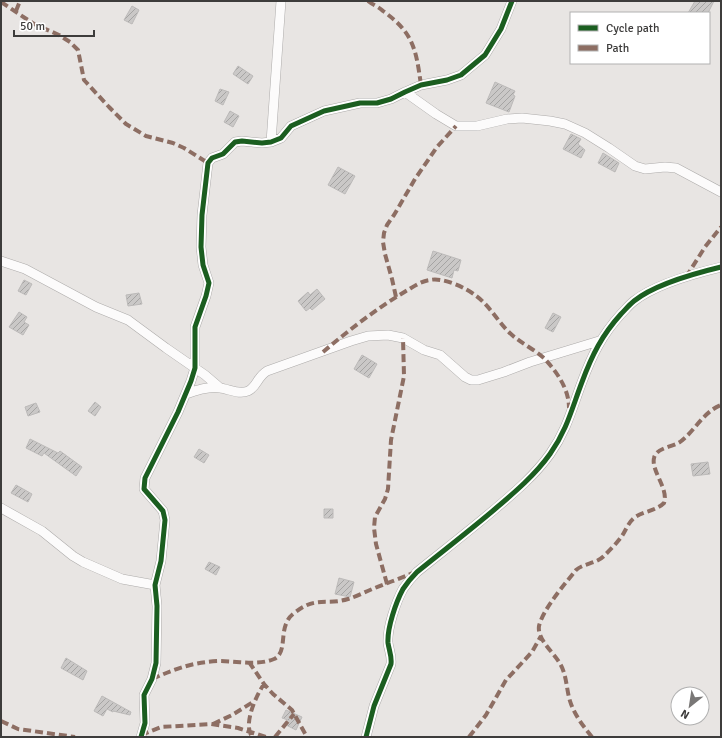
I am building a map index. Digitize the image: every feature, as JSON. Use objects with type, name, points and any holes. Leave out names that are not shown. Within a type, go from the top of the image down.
[{"type":"street","points":[[271,142],[281,1]]},
{"type":"street","points":[[141,737],[145,723],[144,695],[152,679],[156,663],[157,606],[155,585],[161,561],[165,520],[163,511],[144,489],[145,478],[168,434],[186,394],[195,368],[196,327],[209,283],[203,266],[201,247],[202,215],[208,163],[212,158],[223,154],[235,142],[271,142],[281,138],[291,126],[324,111],[360,102],[377,104],[421,85],[447,80],[461,75],[485,55],[501,28],[512,1]]},
{"type":"street","points":[[404,92],[456,126],[477,126],[507,119],[522,118],[565,124],[585,133],[635,166],[645,169],[665,167],[676,168],[721,192]]},
{"type":"street","points":[[1,261],[25,269],[96,308],[128,320],[212,380],[219,388]]},
{"type":"street","points":[[366,737],[374,706],[391,664],[392,657],[388,642],[389,631],[392,616],[403,589],[416,572],[474,527],[520,488],[541,466],[566,428],[588,363],[599,342],[607,330],[632,302],[648,292],[705,271],[721,267]]},
{"type":"street","points":[[186,394],[208,388],[246,392],[254,386],[261,375],[267,371],[350,341],[378,335],[403,338],[424,350],[440,355],[471,380],[478,380],[537,360],[599,342]]},
{"type":"street","points":[[1,508],[42,531],[73,556],[83,562],[122,579],[155,585]]},
{"type":"building","points":[[695,1],[714,1],[708,12],[689,12]]},
{"type":"building","points":[[132,6],[139,10],[132,24],[124,20]]},
{"type":"building","points":[[238,66],[253,76],[248,84],[233,74]]},
{"type":"building","points":[[495,82],[515,91],[513,95],[515,96],[509,112],[486,103]]},
{"type":"building","points":[[220,89],[229,92],[223,105],[215,101]]},
{"type":"building","points":[[230,111],[239,116],[233,127],[224,122]]},
{"type":"building","points":[[571,134],[581,139],[578,144],[585,150],[581,158],[563,149]]},
{"type":"building","points":[[603,153],[619,163],[615,172],[598,163]]},
{"type":"building","points":[[338,167],[355,176],[345,194],[328,185]]},
{"type":"building","points":[[433,251],[461,260],[458,271],[454,270],[452,278],[427,270]]},
{"type":"building","points":[[24,280],[32,284],[26,295],[18,291]]},
{"type":"building","points":[[317,289],[325,299],[312,310],[310,308],[306,311],[298,301],[308,292],[310,295]]},
{"type":"building","points":[[139,293],[142,304],[128,306],[126,295]]},
{"type":"building","points":[[19,312],[27,317],[24,322],[29,325],[23,335],[9,327]]},
{"type":"building","points":[[553,313],[561,317],[553,332],[545,328]]},
{"type":"building","points":[[362,355],[377,364],[369,378],[354,369]]},
{"type":"building","points":[[95,402],[101,407],[95,416],[88,411]]},
{"type":"building","points":[[36,403],[40,412],[28,416],[25,407]]},
{"type":"building","points":[[30,439],[58,453],[60,451],[82,467],[76,476],[44,453],[42,456],[26,448]]},
{"type":"building","points":[[199,449],[209,455],[204,463],[194,457]]},
{"type":"building","points":[[708,462],[710,474],[693,476],[691,464]]},
{"type":"building","points":[[16,485],[32,494],[28,502],[11,493]]},
{"type":"building","points":[[324,509],[333,509],[333,518],[324,518]]},
{"type":"building","points":[[209,562],[220,567],[216,575],[205,569]]},
{"type":"building","points":[[339,578],[354,582],[350,597],[335,594]]},
{"type":"building","points":[[66,658],[87,671],[83,680],[61,668]]},
{"type":"building","points":[[102,696],[131,712],[130,715],[113,712],[107,709],[103,716],[94,711]]},
{"type":"building","points":[[286,710],[302,717],[296,730],[286,725],[288,720],[282,718]]},
{"type":"marked path","points":[[16,11],[20,1]]},
{"type":"marked path","points":[[368,1],[380,8],[393,19],[407,35],[415,52],[421,85]]},
{"type":"marked path","points":[[1,2],[34,24],[59,35],[70,42],[78,50],[84,80],[126,124],[146,136],[173,143],[184,148],[208,163]]},
{"type":"marked path","points":[[396,297],[385,254],[383,242],[384,233],[387,225],[415,179],[437,147],[456,126]]},
{"type":"marked path","points":[[686,277],[705,247],[721,227]]},
{"type":"marked path","points":[[323,352],[363,320],[417,284],[435,279],[441,280],[460,286],[475,295],[486,305],[511,334],[544,358],[565,388],[569,408]]},
{"type":"marked path","points":[[387,584],[376,544],[374,528],[375,517],[385,499],[388,489],[391,440],[404,376],[403,338]]},
{"type":"marked path","points":[[592,737],[574,711],[562,667],[540,636],[539,626],[541,619],[555,597],[576,570],[601,559],[620,539],[634,518],[657,508],[664,503],[664,492],[655,469],[655,455],[661,450],[680,442],[709,412],[721,405]]},
{"type":"marked path","points":[[152,679],[192,664],[219,661],[254,663],[274,659],[281,651],[285,626],[288,619],[301,608],[314,603],[333,602],[351,598],[413,573]]},
{"type":"marked path","points":[[469,737],[486,715],[506,680],[532,652],[541,636]]},
{"type":"marked path","points":[[249,662],[264,684],[273,694],[292,710],[307,737]]},
{"type":"marked path","points":[[251,735],[249,730],[250,716],[264,684]]},
{"type":"marked path","points":[[213,724],[232,715],[253,702]]},
{"type":"marked path","points":[[275,737],[294,714]]},
{"type":"marked path","points":[[1,721],[18,729],[75,737]]},
{"type":"marked path","points":[[141,735],[161,727],[211,724],[238,728],[266,737]]},
{"type":"cycle path","points":[[141,737],[145,723],[144,695],[152,679],[156,663],[157,606],[155,585],[161,561],[165,520],[163,511],[144,489],[145,478],[178,412],[195,368],[195,327],[209,283],[203,265],[201,247],[202,215],[208,163],[212,158],[223,154],[235,142],[271,142],[281,138],[291,126],[324,111],[360,103],[377,103],[391,99],[421,85],[447,80],[461,75],[485,55],[501,29],[512,1]]},
{"type":"cycle path","points":[[366,737],[374,706],[391,664],[388,637],[392,615],[406,585],[417,572],[510,496],[544,462],[556,445],[565,428],[586,372],[598,346],[614,322],[629,306],[642,295],[664,285],[688,276],[721,267]]}]
